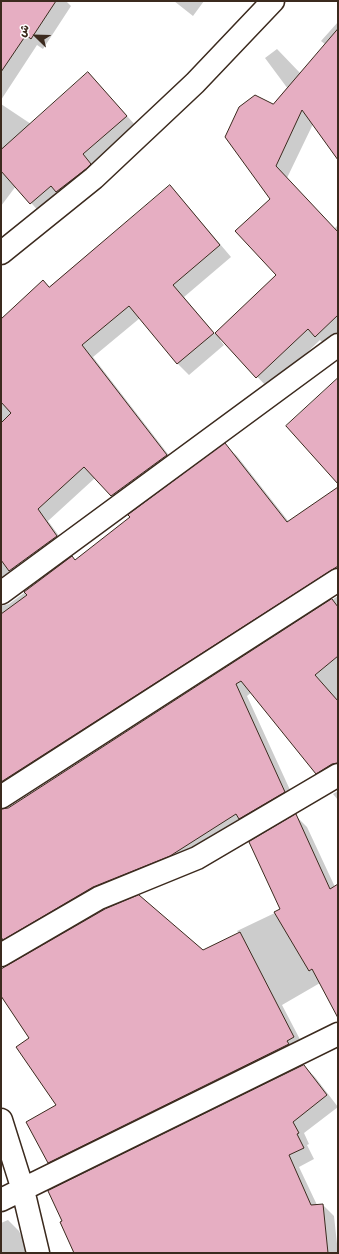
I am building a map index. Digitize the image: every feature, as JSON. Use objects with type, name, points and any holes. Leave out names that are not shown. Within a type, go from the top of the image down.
[{"type":"street","points":[[1,253],[94,178],[195,83],[273,1]]},
{"type":"street","points":[[1,593],[338,345]]},
{"type":"street","points":[[1,796],[338,580]]},
{"type":"street","points":[[1,955],[99,898],[197,858],[338,775]]},
{"type":"street","points":[[1,1200],[336,1039]]},
{"type":"street","points":[[1,1120],[22,1190],[38,1253]]},
{"type":"building","points":[[1,1],[56,1],[31,39],[26,35],[1,72]]},
{"type":"building","points":[[338,29],[338,160],[302,110],[276,166],[338,232],[338,315],[315,337],[308,329],[256,378],[215,333],[276,275],[235,231],[270,199],[225,137],[239,107],[255,95],[273,104]]},
{"type":"building","points":[[88,72],[127,116],[83,154],[91,164],[86,169],[56,192],[51,186],[30,204],[1,171],[1,150]]},
{"type":"building","points":[[170,185],[220,245],[173,285],[214,333],[177,364],[129,306],[82,345],[167,455],[111,496],[84,467],[38,509],[57,536],[9,571],[1,560],[1,423],[11,413],[1,402],[1,319],[43,280],[49,287]]},
{"type":"building","points":[[338,378],[338,484],[286,426]]},
{"type":"building","points":[[225,443],[287,522],[338,487],[338,566],[1,782],[1,614],[27,595],[24,592],[72,556],[75,560],[130,517],[128,515]]},
{"type":"building","points":[[332,599],[338,607],[338,656],[315,675],[338,701],[338,763],[332,764],[316,774],[241,681],[236,684],[285,792],[239,819],[236,814],[170,856],[93,887],[3,940],[1,937],[1,809],[8,808]]},
{"type":"building","points":[[296,814],[330,889],[338,884],[338,1018],[312,969],[309,971],[274,912],[280,909],[249,842]]},
{"type":"building","points":[[139,895],[203,950],[240,932],[294,1037],[287,1041],[289,1044],[48,1163],[26,1122],[56,1105],[16,1047],[29,1038],[1,996],[1,969],[105,909]]},
{"type":"building","points":[[304,1065],[327,1095],[293,1122],[299,1133],[297,1134],[304,1148],[289,1155],[311,1205],[323,1204],[328,1253],[74,1253],[60,1222],[62,1221],[48,1191]]}]
